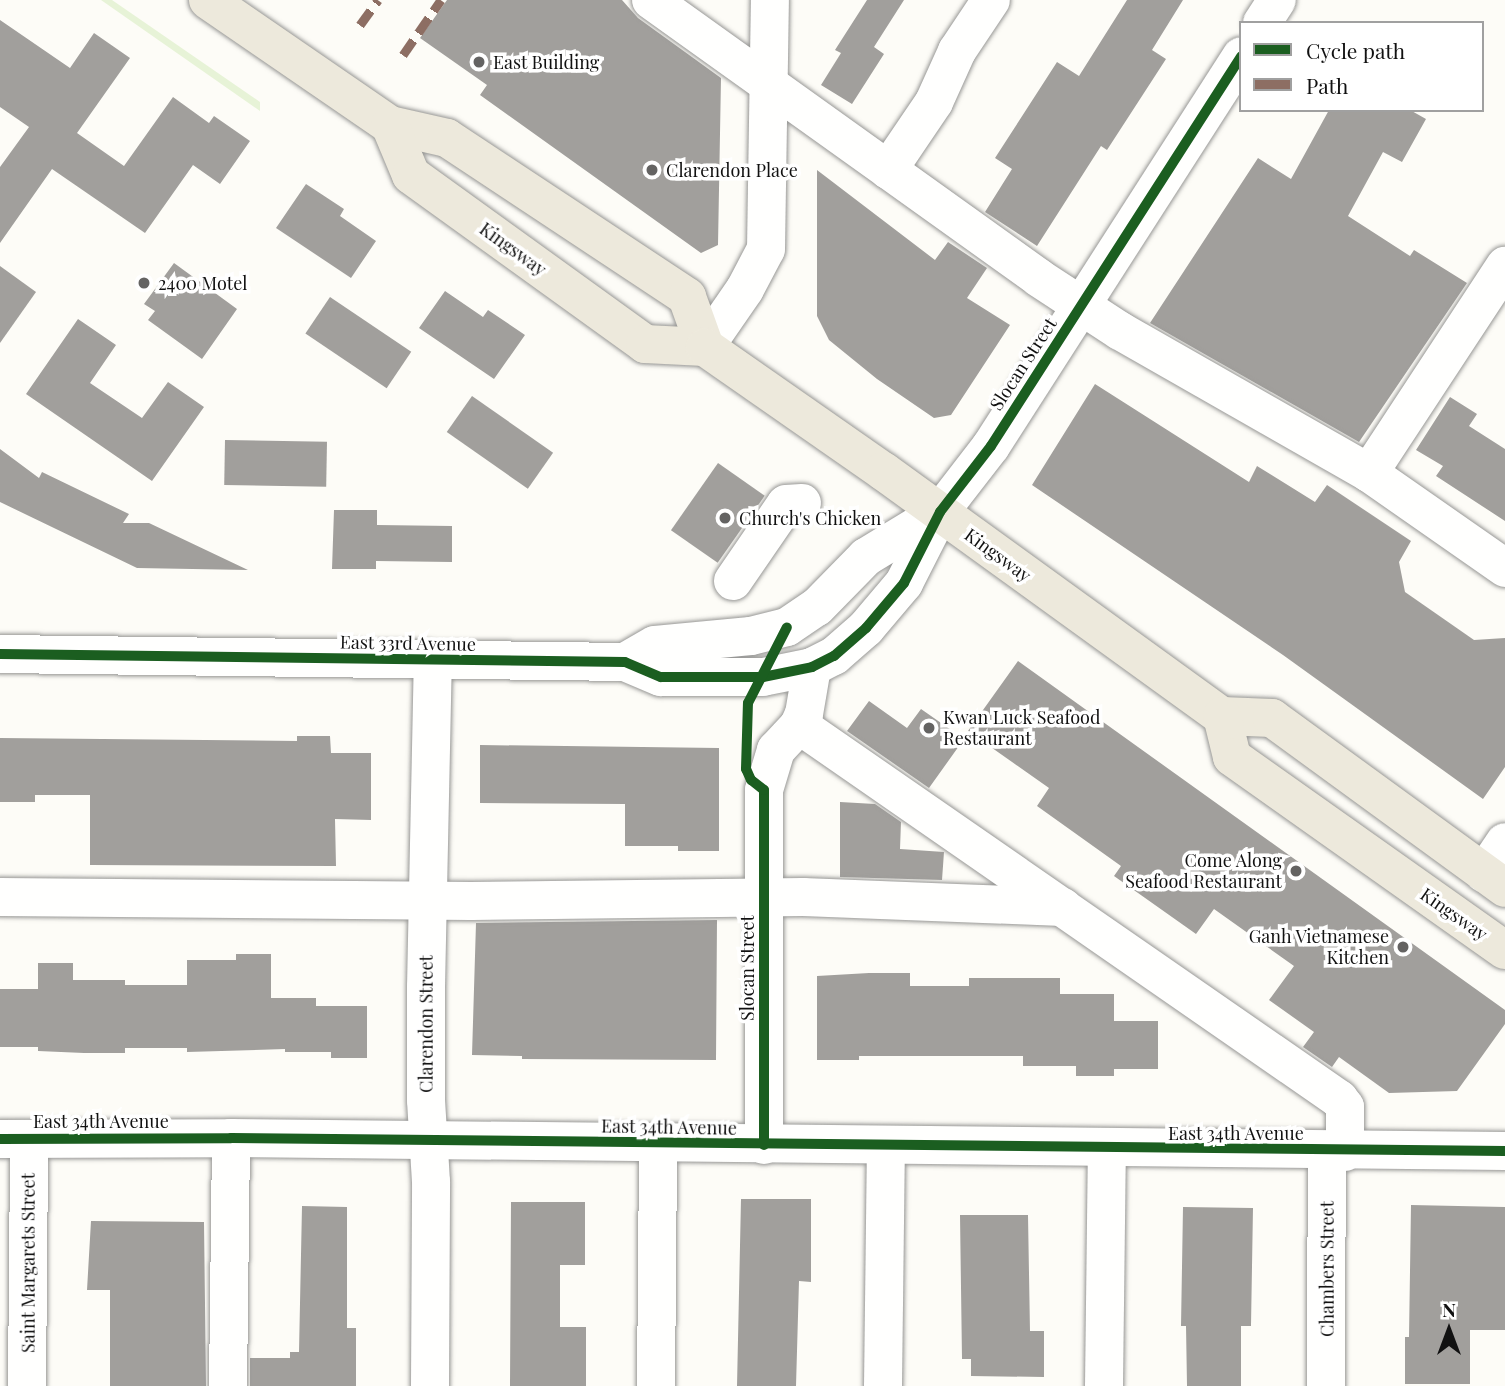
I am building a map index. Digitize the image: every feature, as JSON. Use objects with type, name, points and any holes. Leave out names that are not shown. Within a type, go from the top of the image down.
[{"type":"main road","points":[[208,0],[390,125],[447,138],[687,297],[705,347]]},
{"type":"main road","name":"Kingsway","points":[[390,125],[411,175],[645,344],[705,347],[940,512],[1222,716],[1232,757],[1505,950]]},
{"type":"main road","points":[[1222,716],[1272,718],[1495,881]]},
{"type":"street","points":[[651,0],[1081,306],[1369,473],[1505,568]]},
{"type":"street","points":[[705,347],[745,289],[766,250],[770,0]]},
{"type":"street","points":[[888,170],[934,102],[957,51],[991,0]]},
{"type":"street","points":[[1263,21],[1277,0]]},
{"type":"street","name":"Slocan Street","points":[[764,1145],[764,790],[776,751],[799,725],[808,704],[812,667],[834,656],[866,628],[904,583],[940,512],[991,446],[1239,59]]},
{"type":"street","points":[[1369,473],[1505,266]]},
{"type":"street","points":[[733,581],[786,504],[802,503]]},
{"type":"street","name":"Slocan Street","points":[[787,627],[817,607],[866,556],[940,512]]},
{"type":"street","name":"East 33rd Avenue","points":[[625,662],[655,645],[751,636],[787,627]]},
{"type":"street","name":"East 33rd Avenue","points":[[0,654],[625,662],[662,677],[762,677],[812,667]]},
{"type":"street","name":"Clarendon Street","points":[[430,1386],[429,1142],[426,1100],[433,661]]},
{"type":"street","name":"Chambers Street","points":[[799,725],[1339,1099],[1345,1107],[1336,1151],[1326,1386]]},
{"type":"street","points":[[1495,881],[1505,842]]},
{"type":"street","points":[[0,897],[428,900],[764,898],[1063,906]]},
{"type":"street","points":[[228,1386],[231,1138]]},
{"type":"street","name":"East 34th Avenue","points":[[14,1139],[231,1138],[1107,1150],[1505,1151]]},
{"type":"street","name":"Saint Margarets Street","points":[[14,1139],[27,1386]]},
{"type":"street","points":[[656,1386],[658,1144]]},
{"type":"street","points":[[883,1386],[886,1146]]},
{"type":"street","points":[[1104,1386],[1107,1150]]},
{"type":"green space","points":[[101,0],[112,0],[260,102],[260,111]]},
{"type":"building","name":"Clarendon Place","points":[[447,0],[622,0],[638,18],[721,78],[718,245],[701,253],[480,95],[487,85],[420,38]]},
{"type":"building","points":[[867,0],[904,0],[874,47],[884,54],[852,104],[821,85],[841,53],[835,50]]},
{"type":"building","points":[[1127,0],[1183,0],[1152,50],[1166,59],[1107,150],[1101,146],[1037,246],[985,212],[1012,169],[995,158],[1057,62],[1079,76]]},
{"type":"building","points":[[0,20],[70,68],[94,33],[130,58],[77,133],[124,166],[173,97],[209,123],[214,116],[250,141],[220,184],[193,165],[145,233],[52,169],[0,243],[0,167],[29,127],[0,107]]},
{"type":"building","points":[[1328,112],[1414,112],[1426,119],[1402,162],[1383,152],[1348,216],[1410,256],[1414,250],[1467,283],[1359,442],[1150,323],[1258,158],[1291,179]]},
{"type":"building","points":[[817,170],[935,260],[948,242],[987,268],[967,298],[1010,325],[951,415],[934,418],[877,379],[829,340],[817,316]]},
{"type":"building","points":[[306,184],[344,209],[340,216],[376,241],[351,278],[276,228]]},
{"type":"building","points":[[174,263],[237,309],[202,359],[148,320],[155,311],[144,304]]},
{"type":"building","points":[[0,266],[36,292],[0,343]]},
{"type":"building","points":[[445,291],[483,317],[488,310],[525,335],[494,379],[419,328]]},
{"type":"building","points":[[330,297],[411,352],[387,388],[305,333]]},
{"type":"building","points":[[78,319],[116,345],[90,383],[142,418],[168,382],[204,407],[152,481],[26,394]]},
{"type":"building","points":[[1095,384],[1249,482],[1257,466],[1315,502],[1327,485],[1411,541],[1399,562],[1405,592],[1474,640],[1505,638],[1505,767],[1483,799],[1283,655],[1032,485]]},
{"type":"building","points":[[472,396],[553,453],[528,489],[447,432]]},
{"type":"building","points":[[1450,397],[1477,414],[1469,426],[1505,449],[1505,521],[1436,476],[1443,466],[1416,450]]},
{"type":"building","points":[[225,440],[327,442],[326,487],[224,485]]},
{"type":"building","points":[[0,449],[39,478],[42,472],[129,514],[123,523],[149,523],[248,570],[137,568],[0,502]]},
{"type":"building","name":"Church's Chicken","points":[[718,463],[765,496],[718,563],[671,530]]},
{"type":"building","points":[[334,510],[377,510],[377,525],[452,526],[452,562],[376,561],[376,569],[332,569]]},
{"type":"building","points":[[1018,661],[1505,1010],[1505,1024],[1457,1091],[1389,1093],[1339,1057],[1332,1067],[1303,1047],[1314,1032],[1269,1000],[1294,966],[1214,909],[1196,934],[1114,876],[1121,866],[1037,806],[1049,788],[968,731]]},
{"type":"building","points":[[869,701],[907,728],[921,709],[964,739],[929,788],[847,731]]},
{"type":"building","points":[[297,736],[330,736],[331,753],[371,753],[371,820],[335,819],[336,866],[90,865],[90,795],[35,795],[35,802],[0,802],[0,738],[297,741]]},
{"type":"building","points":[[480,745],[719,748],[719,851],[678,851],[678,846],[625,846],[625,804],[480,803]]},
{"type":"building","points":[[840,802],[875,804],[901,822],[900,849],[944,852],[942,880],[840,877]]},
{"type":"building","points":[[717,920],[716,1060],[522,1059],[522,1056],[472,1055],[476,923]]},
{"type":"building","points":[[236,954],[271,954],[271,998],[316,998],[316,1006],[367,1006],[367,1058],[331,1058],[331,1052],[285,1052],[285,1049],[187,1052],[187,1048],[125,1048],[125,1053],[84,1053],[38,1051],[38,1047],[0,1047],[0,989],[38,989],[38,963],[73,963],[73,980],[125,980],[125,985],[187,985],[187,960],[236,960]]},
{"type":"building","points":[[910,973],[910,986],[969,986],[969,978],[1060,978],[1060,994],[1114,994],[1114,1021],[1158,1021],[1158,1069],[1114,1069],[1114,1076],[1076,1076],[1076,1066],[1023,1066],[1023,1056],[859,1056],[859,1060],[817,1060],[817,976]]},
{"type":"building","points":[[741,1199],[811,1199],[811,1282],[799,1281],[796,1386],[737,1386]]},
{"type":"building","points":[[511,1202],[585,1202],[585,1265],[560,1265],[560,1327],[586,1327],[586,1386],[510,1386]]},
{"type":"building","points":[[1411,1205],[1505,1207],[1505,1330],[1470,1330],[1470,1384],[1405,1384],[1405,1337],[1409,1337]]},
{"type":"building","points":[[302,1206],[347,1207],[347,1328],[356,1328],[356,1386],[250,1386],[250,1358],[290,1358],[290,1352],[299,1352]]},
{"type":"building","points":[[1183,1207],[1253,1208],[1251,1326],[1241,1326],[1241,1386],[1187,1386],[1186,1326],[1181,1326]]},
{"type":"building","points":[[960,1215],[1028,1215],[1030,1331],[1044,1331],[1044,1377],[971,1376],[971,1359],[962,1359]]},
{"type":"building","points":[[91,1221],[204,1222],[206,1386],[110,1386],[110,1290],[87,1290]]},
{"type":"marked path","points":[[360,25],[378,0]]},
{"type":"marked path","points":[[403,55],[441,0]]},
{"type":"cycle path","points":[[0,654],[625,662],[661,677],[763,677],[812,667],[834,656],[866,628],[904,583],[940,512],[991,446],[1239,59]]},
{"type":"cycle path","points":[[764,1145],[764,790],[751,780],[746,769],[748,703],[787,627]]},
{"type":"cycle path","points":[[0,1139],[231,1138],[1505,1151]]},
{"type":"place","name":"East Building","points":[[479,62]]},
{"type":"place","name":"Clarendon Place","points":[[652,170]]},
{"type":"place","name":"2400 Motel","points":[[144,283]]},
{"type":"place","name":"Church's Chicken","points":[[725,518]]},
{"type":"place","name":"Kwan Luck Seafood Restaurant","points":[[929,728]]},
{"type":"place","name":"Come Along Seafood Restaurant","points":[[1296,871]]},
{"type":"place","name":"Ganh Vietnamese Kitchen","points":[[1403,947]]}]
